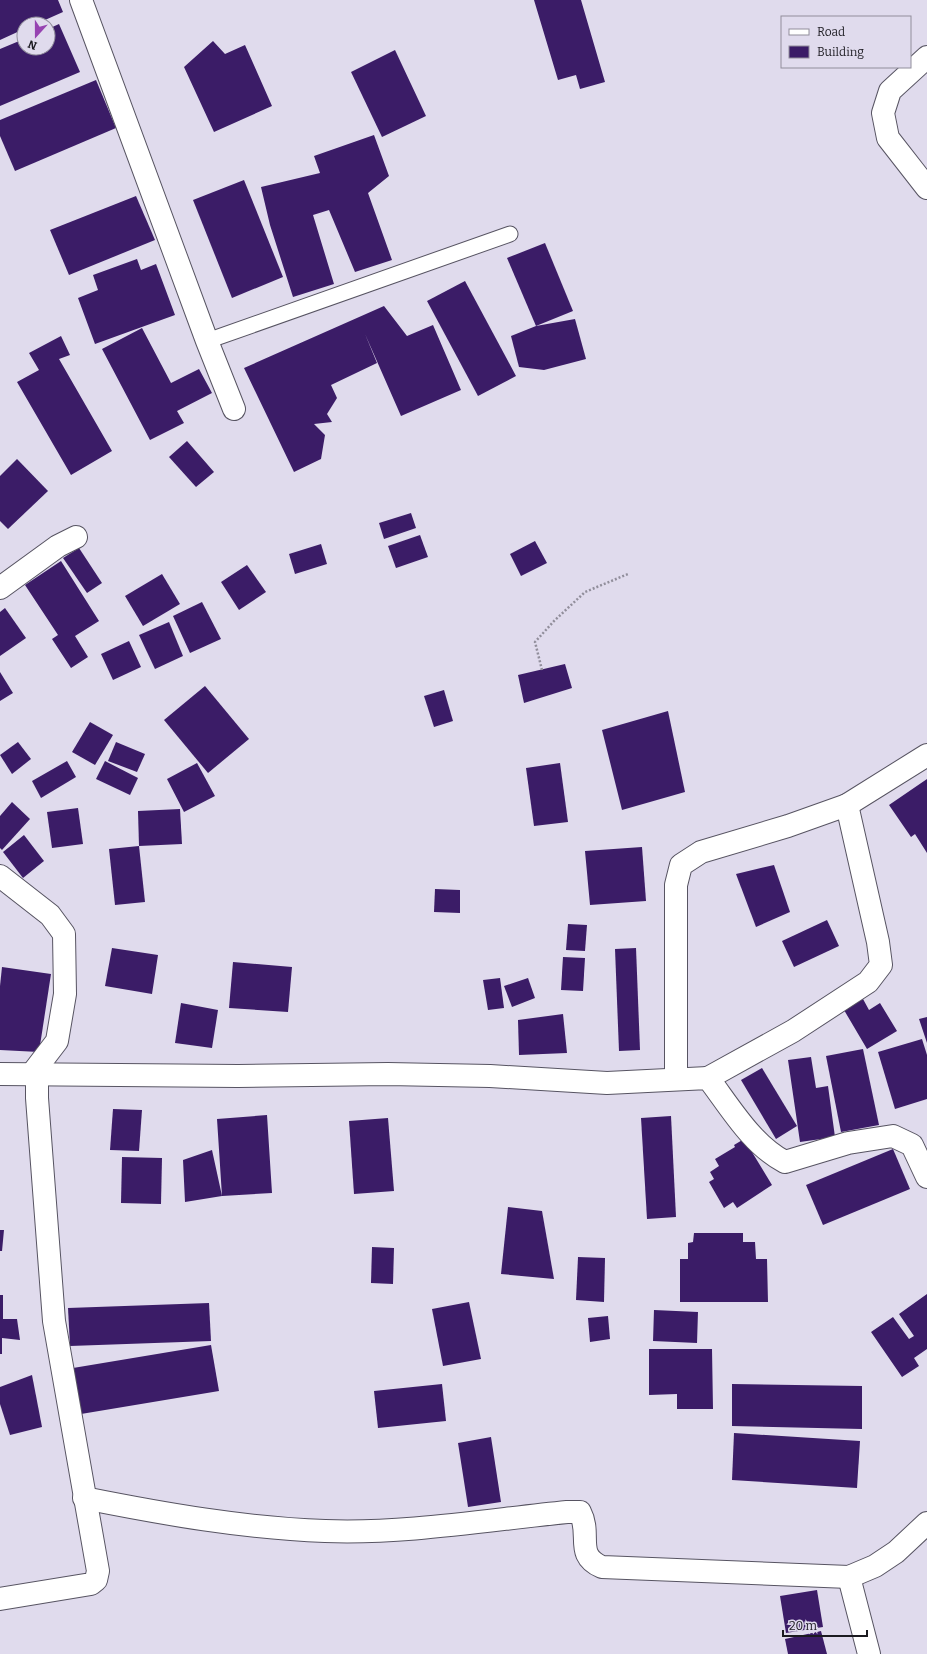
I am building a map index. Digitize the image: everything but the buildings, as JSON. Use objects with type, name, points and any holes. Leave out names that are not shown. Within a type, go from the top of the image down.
[{"type":"street","points":[[81,0],[207,341],[234,409]]},
{"type":"street","points":[[927,57],[890,91],[883,113],[888,138],[927,188]]},
{"type":"street","points":[[0,588],[58,546],[76,537]]},
{"type":"street","points":[[676,1079],[676,885],[681,864],[701,852],[788,826],[847,805],[927,755]]},
{"type":"street","points":[[0,1074],[396,1074],[490,1076],[607,1083],[708,1078],[793,1031],[868,982],[881,965],[878,942],[847,805]]},
{"type":"street","points":[[0,876],[50,915],[64,934],[65,994],[57,1041],[34,1075],[54,1321],[98,1571],[96,1580],[91,1584],[0,1599]]},
{"type":"street","points":[[708,1078],[755,1139],[770,1154],[785,1162],[848,1143],[893,1136],[912,1145],[927,1177]]},
{"type":"street","points":[[84,1498],[161,1513],[248,1525],[325,1531],[412,1528],[567,1512],[580,1512],[584,1521],[586,1556],[591,1563],[602,1567],[849,1576],[875,1566],[896,1552],[927,1523]]},
{"type":"street","points":[[849,1576],[869,1654]]},
{"type":"lane","points":[[207,341],[510,234]]},
{"type":"path","points":[[542,670],[535,642],[554,620],[585,592],[628,574]]}]
